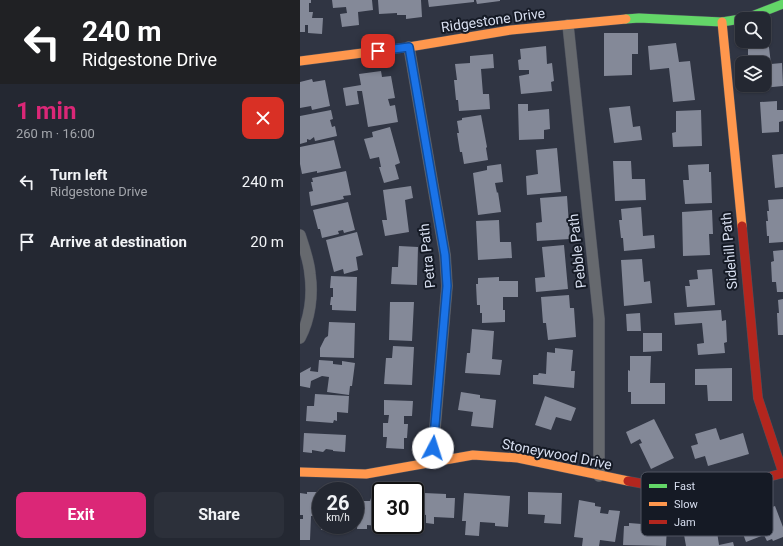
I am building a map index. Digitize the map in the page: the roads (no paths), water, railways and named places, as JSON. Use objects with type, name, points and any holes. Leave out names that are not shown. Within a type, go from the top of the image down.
[{"type":"street","name":"Ridgestone Drive","points":[[300,61],[409,47],[511,30],[639,18],[722,22],[747,18],[783,4]]},
{"type":"street","name":"Sidehill Path","points":[[722,22],[758,398],[783,473]]},
{"type":"street","name":"Pebble Path","points":[[568,25],[599,319],[599,476]]},
{"type":"street","name":"Petra Path","points":[[409,47],[445,255],[447,286],[432,463]]},
{"type":"street","points":[[300,235],[310,274],[311,293],[309,313],[304,331],[300,338]]},
{"type":"street","name":"Stoneywood Drive","points":[[300,472],[366,474],[474,455],[511,458],[641,484]]},
{"type":"street","name":"Stoneywood Drive","points":[[773,476],[783,473]]}]
